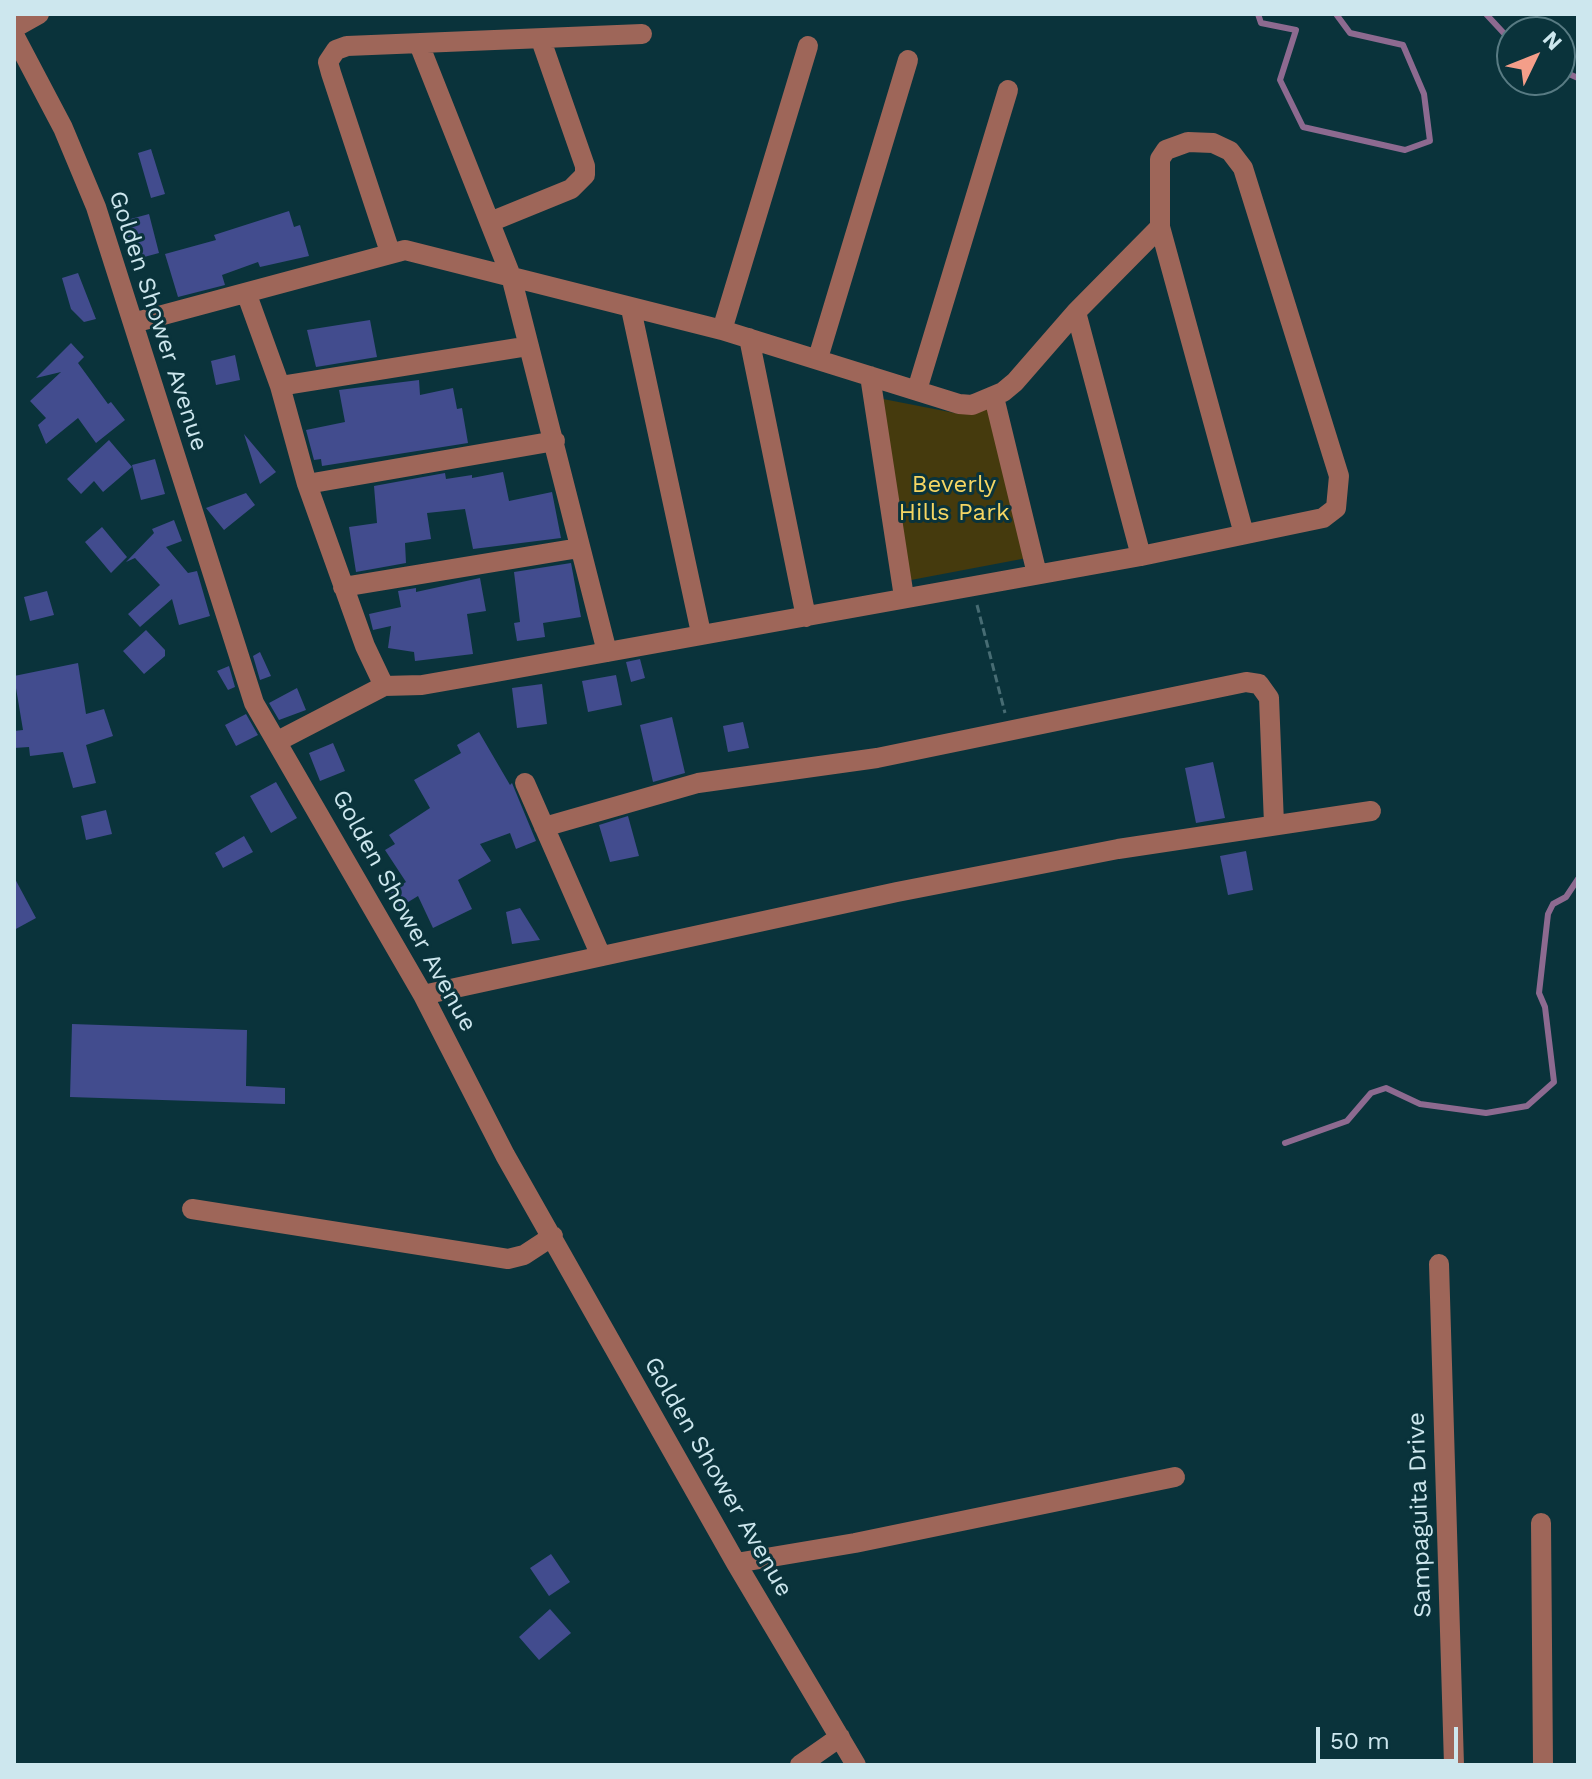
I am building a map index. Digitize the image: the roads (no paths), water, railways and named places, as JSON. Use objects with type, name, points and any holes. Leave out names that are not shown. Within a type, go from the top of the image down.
[{"type":"street","points":[[14,28],[39,14]]},
{"type":"street","points":[[390,252],[328,62],[336,50],[347,46],[642,34]]},
{"type":"street","name":"Golden Shower Avenue","points":[[14,35],[63,128],[96,207],[254,703],[423,995],[505,1155],[736,1563],[856,1765]]},
{"type":"street","points":[[490,222],[571,189],[585,175],[585,166],[541,40]]},
{"type":"street","points":[[419,44],[511,276],[607,652]]},
{"type":"street","points":[[722,330],[808,46]]},
{"type":"street","points":[[818,358],[908,60]]},
{"type":"street","points":[[917,390],[1008,90]]},
{"type":"street","points":[[278,741],[384,686],[422,685],[701,633],[806,617],[1141,556],[1323,518],[1336,508],[1339,476],[1243,168],[1230,151],[1213,143],[1188,142],[1166,150],[1160,159],[1160,227],[1244,534]]},
{"type":"street","points":[[133,323],[247,295],[390,252],[432,254],[631,309],[722,330],[959,404],[972,405],[994,397],[1034,364],[1076,312],[1160,227]]},
{"type":"street","points":[[247,295],[280,386],[307,484],[343,587],[384,686]]},
{"type":"street","points":[[631,309],[701,633]]},
{"type":"street","points":[[1076,312],[1141,556]]},
{"type":"street","points":[[749,338],[806,617]]},
{"type":"street","points":[[280,386],[529,346]]},
{"type":"street","points":[[870,376],[904,597]]},
{"type":"street","points":[[994,397],[1037,574]]},
{"type":"street","points":[[307,484],[555,441]]},
{"type":"street","points":[[343,587],[579,548]]},
{"type":"street","points":[[544,827],[698,783],[877,758],[1246,682],[1259,684],[1269,698],[1274,824]]},
{"type":"street","points":[[525,783],[601,956]]},
{"type":"street","points":[[423,995],[897,892],[1274,824],[1371,811]]},
{"type":"street","points":[[192,1209],[497,1258],[524,1255],[553,1236]]},
{"type":"street","name":"Sampaguita Drive","points":[[1439,1264],[1454,1765]]},
{"type":"street","points":[[736,1563],[855,1543],[1175,1477]]},
{"type":"street","points":[[1541,1523],[1543,1765]]},
{"type":"street","points":[[800,1765],[840,1737]]},
{"type":"waterway","points":[[1258,14],[1261,23],[1296,30],[1280,80],[1303,127],[1405,150],[1430,141],[1424,94],[1403,45],[1350,33],[1336,14]]},
{"type":"waterway","points":[[1486,14],[1496,25]]},
{"type":"waterway","points":[[1285,1143],[1347,1121],[1371,1093],[1386,1088],[1420,1104],[1486,1113],[1527,1106],[1554,1082],[1545,1007],[1539,993],[1548,914],[1553,904],[1566,897],[1578,879]]},
{"type":"park label","name":"Beverly Hills Park","points":[[954,499]]}]
